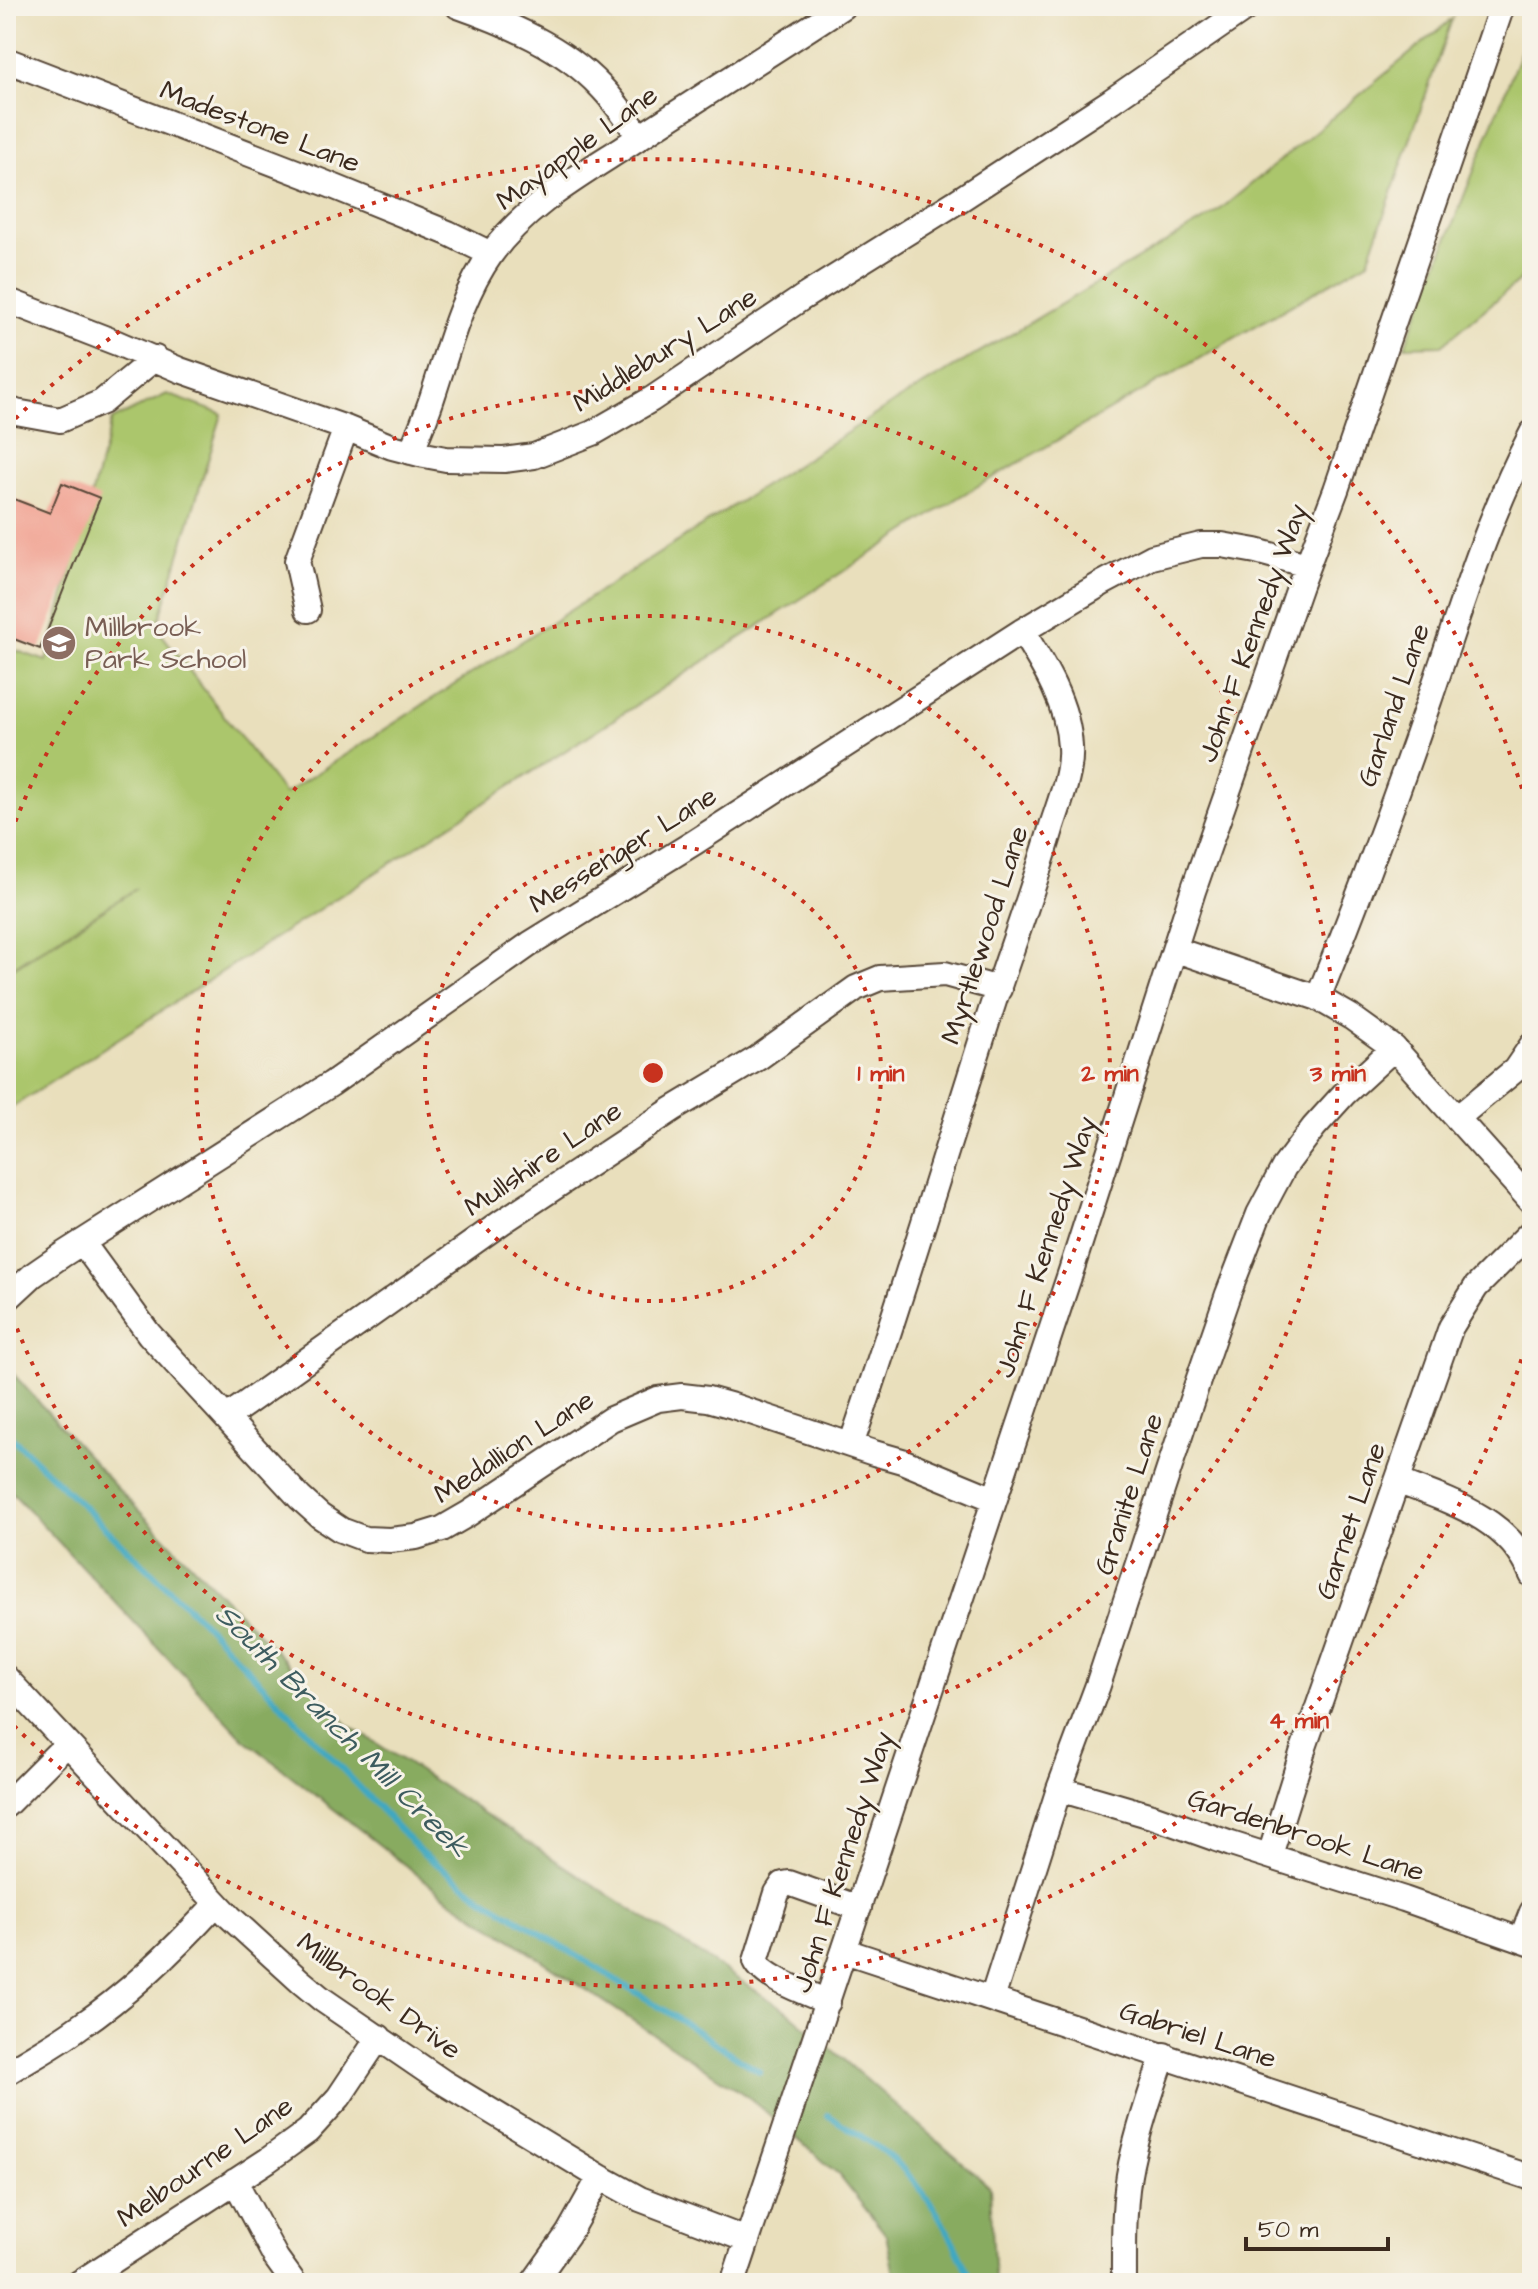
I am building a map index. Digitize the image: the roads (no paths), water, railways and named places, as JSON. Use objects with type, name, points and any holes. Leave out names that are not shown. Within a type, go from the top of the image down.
[{"type":"street","points":[[458,6],[549,46],[570,60],[603,89],[639,136]]},
{"type":"street","name":"Mayapple Lane","points":[[411,452],[466,299],[491,254],[529,213],[639,136],[843,6]]},
{"type":"street","name":"Middlebury Lane","points":[[6,300],[217,384],[392,447],[446,459],[504,460],[534,456],[593,433],[652,399],[802,298],[1111,101],[1249,6]]},
{"type":"street","name":"John F Kennedy Way","points":[[733,2283],[1193,891],[1336,490],[1502,6]]},
{"type":"street","name":"Madestone Lane","points":[[6,60],[325,183],[491,254]]},
{"type":"street","points":[[6,408],[60,420],[102,402],[155,358]]},
{"type":"street","points":[[308,610],[297,561],[346,428]]},
{"type":"street","name":"Garland Lane","points":[[1318,998],[1367,876],[1473,569],[1507,483],[1532,433]]},
{"type":"street","name":"Messenger Lane","points":[[6,1300],[33,1275],[331,1084],[530,944],[695,842],[1022,631],[1140,563],[1178,550],[1222,545],[1307,565]]},
{"type":"street","name":"Myrtlewood Lane","points":[[851,1445],[1061,799],[1071,749],[1068,727],[1051,679],[1022,631]]},
{"type":"street","points":[[1176,950],[1318,998],[1351,1017],[1394,1048],[1532,1202]]},
{"type":"street","name":"Mullshire Lane","points":[[227,1417],[502,1222],[673,1109],[758,1058],[856,988],[880,978],[945,974],[999,989]]},
{"type":"street","points":[[1457,1118],[1515,1070],[1532,1045]]},
{"type":"street","name":"Granite Lane","points":[[992,1999],[1059,1789],[1098,1685],[1228,1294],[1259,1214],[1284,1167],[1314,1127],[1344,1094],[1394,1048]]},
{"type":"street","name":"Garnet Lane","points":[[1270,1855],[1308,1736],[1451,1327],[1476,1287],[1532,1231]]},
{"type":"street","name":"Medallion Lane","points":[[82,1242],[149,1334],[300,1498],[341,1530],[365,1539],[416,1537],[442,1529],[611,1419],[658,1399],[682,1396],[708,1399],[789,1423],[926,1469],[994,1499]]},
{"type":"street","points":[[1397,1481],[1465,1507],[1484,1519],[1517,1548],[1532,1575]]},
{"type":"street","name":"Millbrook Drive","points":[[6,1678],[217,1903],[300,1981],[443,2082],[600,2177],[640,2199],[747,2240]]},
{"type":"street","points":[[6,1805],[67,1744]]},
{"type":"street","name":"Gardenbrook Lane","points":[[1059,1789],[1418,1903],[1526,1942]]},
{"type":"street","points":[[828,2002],[759,1968],[756,1961],[777,1893],[783,1884],[789,1883],[859,1908]]},
{"type":"street","points":[[6,2073],[82,2025],[147,1974],[217,1903]]},
{"type":"street","points":[[1526,1942],[1532,1912]]},
{"type":"street","name":"Gabriel Lane","points":[[845,1951],[1532,2178]]},
{"type":"street","name":"Melbourne Lane","points":[[79,2283],[308,2131],[339,2097],[379,2037]]},
{"type":"street","points":[[1124,2283],[1124,2227],[1130,2167],[1164,2055]]},
{"type":"street","points":[[533,2283],[568,2234],[600,2177]]},
{"type":"street","points":[[235,2181],[276,2258],[294,2283]]},
{"type":"waterway","name":"South Branch Mill Creek","points":[[6,1432],[201,1620],[422,1853],[480,1896],[760,2072]]},
{"type":"waterway","name":"South Branch Mill Creek","points":[[828,2115],[883,2151],[917,2184],[948,2232],[972,2283]]},
{"type":"place","name":"Millbrook Park School","points":[[59,643]]}]
